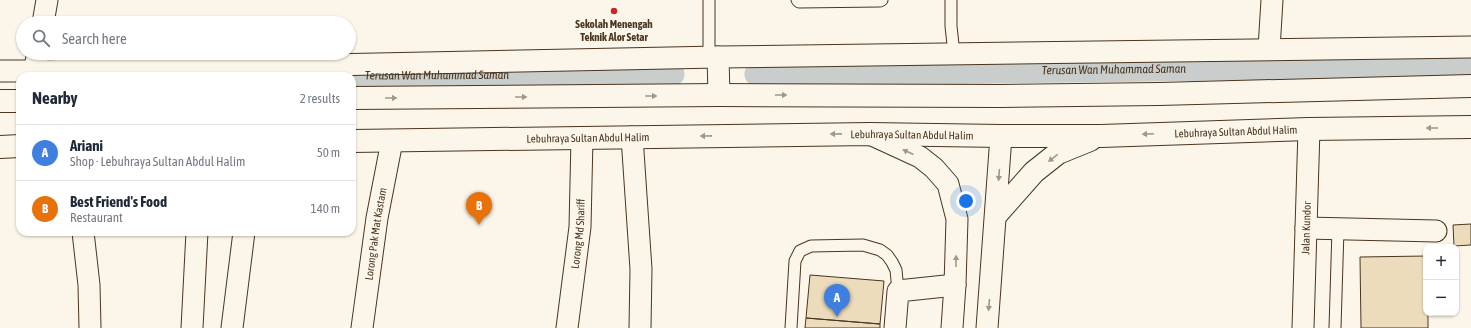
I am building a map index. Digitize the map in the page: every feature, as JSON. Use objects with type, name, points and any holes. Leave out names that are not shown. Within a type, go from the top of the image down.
[{"type":"main road","points":[[356,98],[719,95],[1001,96],[1159,94],[1471,86]]},
{"type":"main road","points":[[0,101],[16,101]]},
{"type":"main road","name":"Lebuhraya Sultan Abdul Halim","points":[[356,141],[870,134],[1101,136],[1309,128],[1471,127]]},
{"type":"main road","points":[[996,215],[1034,172],[1058,153],[1101,136]]},
{"type":"main road","points":[[0,147],[16,146]]},
{"type":"street","points":[[44,16],[47,0]]},
{"type":"street","points":[[1269,49],[1272,0]]},
{"type":"street","points":[[356,60],[714,57],[1471,47]]},
{"type":"street","points":[[714,57],[719,95]]},
{"type":"street","points":[[0,71],[36,62],[307,60]]},
{"type":"street","name":"Jalan Kundor","points":[[1303,328],[1309,128]]},
{"type":"street","points":[[870,134],[920,157],[934,168],[948,184],[957,219],[952,328]]},
{"type":"street","points":[[987,328],[1001,136]]},
{"type":"street","points":[[632,137],[641,269],[640,328]]},
{"type":"street","name":"Lorong Md Shariff","points":[[567,328],[580,227],[582,138]]},
{"type":"street","name":"Lorong Pak Mat Kastam","points":[[362,328],[377,218],[392,141]]},
{"type":"street","points":[[1306,228],[1436,232]]},
{"type":"street","points":[[84,236],[89,285],[90,328]]},
{"type":"street","points":[[192,328],[198,236]]},
{"type":"street","points":[[232,328],[244,236]]},
{"type":"street","points":[[895,328],[898,291],[955,285]]},
{"type":"lane","points":[[709,0],[714,57]]},
{"type":"lane","points":[[797,0],[799,2],[882,0]]},
{"type":"lane","points":[[951,0],[951,26],[954,54]]},
{"type":"lane","points":[[1336,328],[1338,229]]},
{"type":"lane","points":[[791,328],[795,261],[800,251],[811,246],[863,245],[880,250],[892,262],[896,270],[898,291]]},
{"type":"building","points":[[1471,224],[1471,245],[1459,246],[1459,244],[1454,244],[1453,225]]},
{"type":"building","points":[[1423,256],[1423,316],[1428,316],[1428,328],[1361,328],[1360,257]]},
{"type":"building","points":[[810,275],[884,281],[880,324],[806,318]]},
{"type":"building","points":[[806,318],[880,324],[880,328],[805,328]]},
{"type":"waterway","name":"Terusan Wan Muhammad Saman","points":[[757,74],[1471,65]]},
{"type":"waterway","name":"Terusan Wan Muhammad Saman","points":[[356,76],[672,74]]},
{"type":"place","name":"Sekolah Menengah Teknik Alor Setar","points":[[614,11]]},
{"type":"place","name":"Best Friend's Food","points":[[479,225]]},
{"type":"place","name":"Ariani","points":[[837,317]]}]
